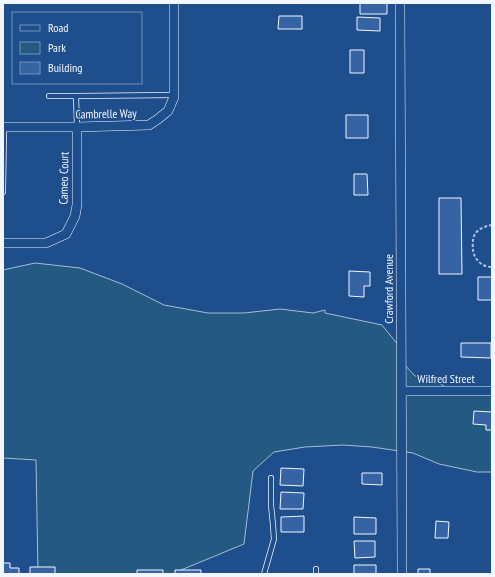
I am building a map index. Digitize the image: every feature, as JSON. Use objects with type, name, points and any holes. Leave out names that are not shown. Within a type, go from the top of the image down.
[{"type":"street","name":"Cambrelle Way","points":[[4,127],[149,125],[158,119],[168,111],[174,97],[174,3]]},
{"type":"street","name":"Crawford Avenue","points":[[400,3],[402,574]]},
{"type":"street","name":"Cameo Court","points":[[3,243],[46,243],[66,234],[75,216],[77,205],[77,127]]},
{"type":"street","name":"Wilfred Street","points":[[401,391],[492,391]]},
{"type":"lane","points":[[49,96],[174,95]]},
{"type":"lane","points":[[76,96],[77,127]]},
{"type":"lane","points":[[3,192],[4,127]]},
{"type":"lane","points":[[264,574],[274,539],[271,505],[271,478]]},
{"type":"path","points":[[492,225],[481,228],[474,236],[472,246],[474,256],[480,263],[488,267],[492,267]]},
{"type":"green space","points":[[35,263],[80,268],[122,284],[164,305],[208,313],[244,313],[280,309],[313,313],[325,310],[325,313],[382,325],[399,346],[403,363],[415,376],[437,382],[451,390],[492,389],[492,472],[477,472],[439,464],[413,453],[372,447],[343,445],[305,447],[274,452],[253,471],[244,544],[181,570],[180,574],[38,574],[36,460],[3,458],[3,270]]},
{"type":"building","points":[[360,3],[387,3],[387,14],[360,14]]},
{"type":"building","points":[[279,16],[302,16],[302,29],[278,29]]},
{"type":"building","points":[[357,17],[380,18],[380,31],[357,30]]},
{"type":"building","points":[[350,50],[364,50],[364,73],[350,73]]},
{"type":"building","points":[[346,115],[368,115],[368,138],[346,138]]},
{"type":"building","points":[[354,174],[367,174],[368,195],[354,195]]},
{"type":"building","points":[[439,198],[461,198],[462,274],[439,274]]},
{"type":"building","points":[[349,271],[370,272],[370,286],[364,286],[364,297],[349,296]]},
{"type":"building","points":[[478,277],[492,277],[492,300],[478,300]]},
{"type":"building","points":[[461,343],[491,343],[491,358],[461,357]]},
{"type":"building","points":[[474,411],[492,412],[492,430],[486,430],[486,425],[473,424]]},
{"type":"building","points":[[281,468],[304,469],[303,486],[280,485]]},
{"type":"building","points":[[362,473],[382,473],[382,485],[362,484]]},
{"type":"building","points":[[281,492],[304,493],[303,509],[280,509]]},
{"type":"building","points":[[304,516],[304,532],[281,532],[281,517]]},
{"type":"building","points":[[354,517],[376,518],[376,534],[354,534]]},
{"type":"building","points":[[436,521],[449,522],[448,538],[435,538]]},
{"type":"building","points":[[354,541],[375,541],[375,557],[355,558]]},
{"type":"building","points":[[3,563],[10,563],[10,568],[19,568],[19,574],[3,574]]},
{"type":"building","points":[[354,565],[376,565],[376,574],[354,574]]},
{"type":"building","points":[[30,567],[55,567],[55,574],[30,574]]},
{"type":"building","points":[[418,569],[430,569],[430,574],[418,574]]},
{"type":"building","points":[[137,570],[163,570],[163,574],[137,574]]},
{"type":"building","points":[[175,570],[201,570],[201,574],[175,574]]}]
